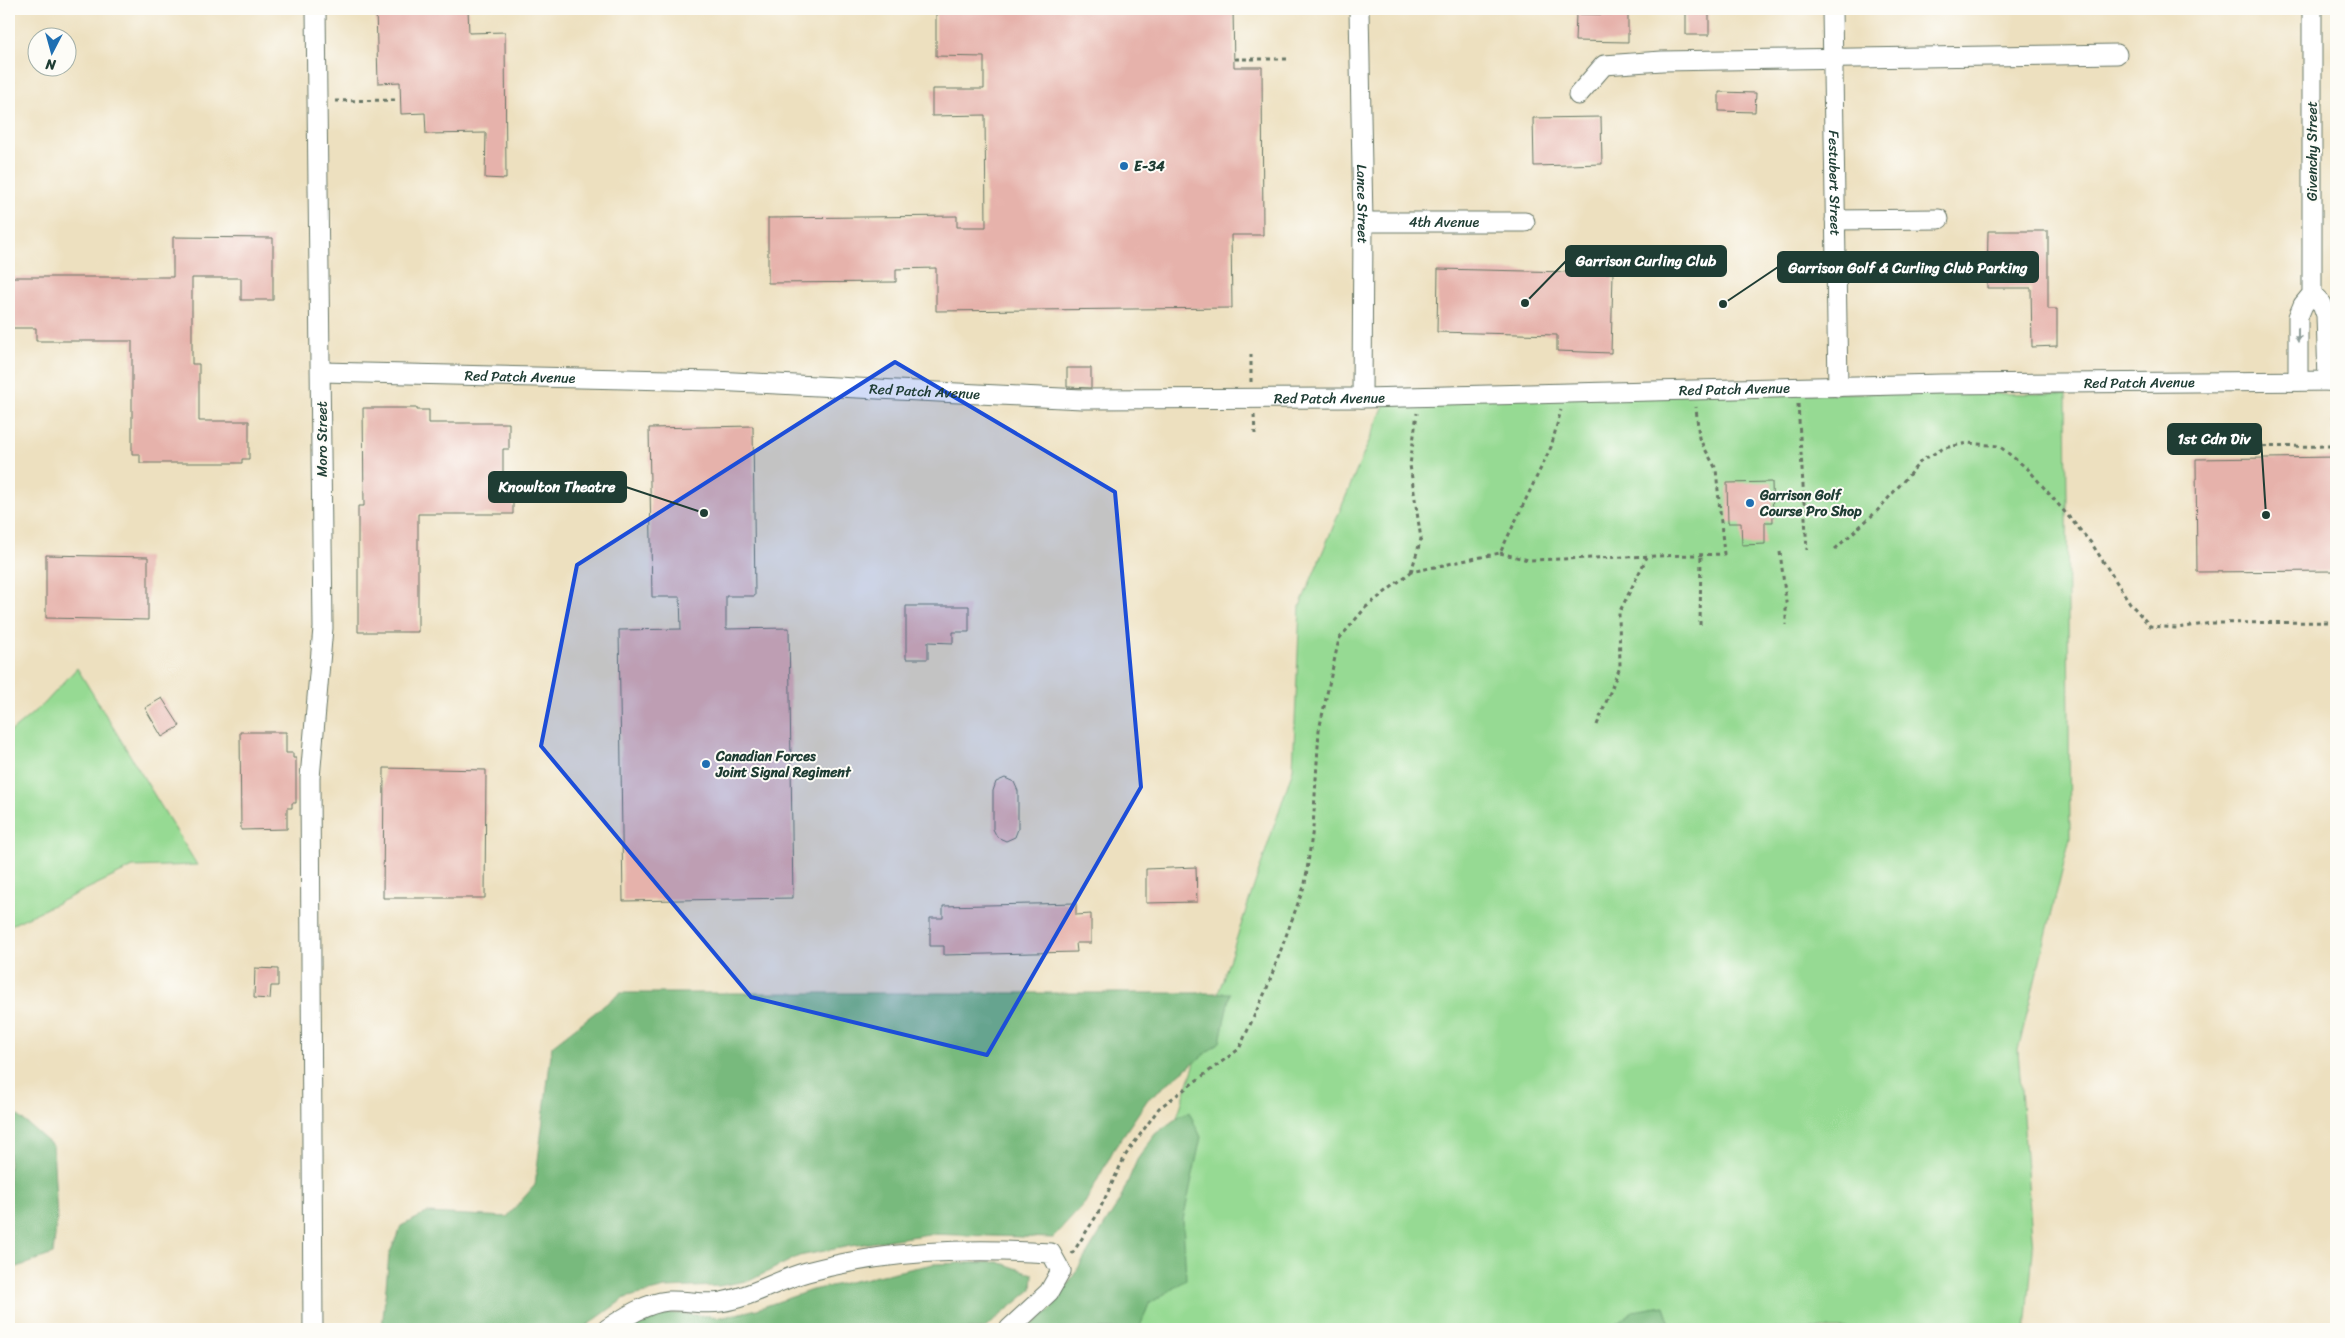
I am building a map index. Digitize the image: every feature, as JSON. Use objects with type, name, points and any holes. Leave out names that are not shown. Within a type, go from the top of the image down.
[{"type":"street","name":"Moro Street","points":[[312,1329],[310,778],[323,628],[316,9]]},
{"type":"street","name":"Lance Street","points":[[1359,9],[1363,222],[1362,398]]},
{"type":"street","name":"Festubert Street","points":[[1832,9],[1838,387]]},
{"type":"street","name":"Givenchy Street","points":[[2312,9],[2312,294]]},
{"type":"street","points":[[1578,95],[1604,66],[1662,60],[2117,54]]},
{"type":"street","points":[[1835,220],[1939,219]]},
{"type":"street","name":"4th Avenue","points":[[1363,222],[1525,222]]},
{"type":"street","points":[[2298,381],[2298,317],[2302,304],[2312,294],[2322,304],[2326,315],[2332,381]]},
{"type":"street","name":"Red Patch Avenue","points":[[321,372],[714,381],[1082,398],[1362,398],[1838,387],[2332,381]]},
{"type":"street","points":[[607,1329],[630,1313],[666,1301],[720,1302],[750,1295],[806,1272],[932,1250],[997,1250],[1051,1253],[1061,1271],[1049,1292],[1009,1329]]},
{"type":"path","points":[[1235,59],[1290,59]]},
{"type":"path","points":[[329,101],[397,100]]},
{"type":"path","points":[[2332,381],[2334,455]]},
{"type":"path","points":[[1797,388],[1807,550]]},
{"type":"path","points":[[1061,1271],[1097,1216],[1125,1156],[1159,1108],[1239,1049],[1267,988],[1305,884],[1313,828],[1319,730],[1339,639],[1366,607],[1411,572],[1500,554],[1528,560],[1724,554],[1716,469],[1699,438],[1695,391]]},
{"type":"path","points":[[1500,554],[1550,447],[1566,394]]},
{"type":"path","points":[[1411,572],[1420,539],[1410,465],[1419,397]]},
{"type":"path","points":[[1835,549],[1878,511],[1921,460],[1944,448],[1968,443],[1999,446],[2028,469],[2092,544],[2130,604],[2150,626],[2177,628],[2212,623],[2336,622]]},
{"type":"path","points":[[2222,447],[2334,446]]},
{"type":"path","points":[[1780,552],[1786,601],[1786,626]]},
{"type":"path","points":[[1700,625],[1701,554]]},
{"type":"path","points":[[1597,725],[1620,667],[1619,614],[1648,556]]},
{"type":"highlighted area","points":[[895,362],[1115,492],[1141,787],[987,1055],[751,997],[541,746],[577,565]]},
{"type":"green space","points":[[1390,391],[2066,394],[2070,838],[2018,1050],[2033,1250],[2026,1329],[1072,1329],[1159,1171],[1293,769],[1300,606]]},
{"type":"green space","points":[[77,668],[197,865],[133,867],[9,926],[9,733],[45,703]]},
{"type":"green space","points":[[620,993],[1230,993],[1220,1042],[1148,1099],[1114,1149],[1085,1203],[1053,1238],[929,1234],[850,1246],[799,1256],[751,1280],[719,1286],[665,1288],[625,1298],[582,1329],[382,1329],[389,1255],[401,1226],[427,1213],[507,1217],[535,1185],[552,1046]]},
{"type":"green space","points":[[9,1108],[53,1146],[57,1219],[53,1254],[9,1270]]},
{"type":"green space","points":[[1189,1112],[1201,1137],[1183,1220],[1186,1280],[1149,1304],[1139,1329],[1028,1329],[1051,1309],[1069,1283],[1119,1202],[1137,1160],[1155,1134],[1181,1115]]},
{"type":"green space","points":[[998,1262],[1033,1274],[1032,1289],[984,1329],[628,1329],[670,1313],[724,1317],[757,1309],[812,1290],[933,1264]]},
{"type":"green space","points":[[1664,1306],[1672,1329],[1610,1329],[1633,1311]]},
{"type":"building","points":[[376,9],[468,9],[469,33],[505,32],[506,179],[485,178],[486,133],[426,134],[425,113],[401,114],[400,82],[378,83]]},
{"type":"building","name":"E-34","points":[[936,9],[1233,9],[1234,67],[1262,67],[1263,235],[1231,235],[1232,308],[936,311],[936,268],[896,269],[896,282],[768,283],[768,218],[957,216],[957,227],[986,227],[985,115],[932,116],[932,89],[984,89],[984,57],[936,56]]},
{"type":"building","points":[[1686,13],[1709,13],[1709,35],[1686,35]]},
{"type":"building","points":[[1576,14],[1628,15],[1628,42],[1575,41]]},
{"type":"building","points":[[1719,92],[1756,93],[1755,112],[1719,111]]},
{"type":"building","points":[[1601,117],[1602,164],[1534,166],[1533,118]]},
{"type":"building","points":[[1988,231],[2048,231],[2048,309],[2057,309],[2057,346],[2032,347],[2031,288],[1987,288]]},
{"type":"building","points":[[173,237],[273,238],[273,300],[241,300],[241,278],[192,278],[192,364],[199,364],[199,421],[249,421],[249,459],[242,459],[242,463],[140,463],[140,454],[132,454],[132,341],[36,341],[36,328],[9,328],[9,277],[173,277]]},
{"type":"building","points":[[1438,269],[1613,273],[1611,353],[1557,351],[1557,335],[1437,332]]},
{"type":"building","points":[[1067,368],[1091,368],[1091,388],[1067,387]]},
{"type":"building","points":[[363,408],[417,408],[417,410],[429,410],[429,423],[509,423],[509,449],[503,449],[503,479],[513,479],[513,514],[418,514],[418,632],[358,632],[358,506],[364,506]]},
{"type":"building","name":"Canadian Forces Joint Signal Regiment","points":[[753,426],[755,596],[726,596],[726,629],[789,628],[793,898],[623,901],[619,630],[681,629],[680,597],[652,597],[649,428]]},
{"type":"building","points":[[2336,457],[2336,571],[2197,572],[2196,459]]},
{"type":"building","name":"Garrison Golf Course Pro Shop","points":[[1772,482],[1773,522],[1765,522],[1765,544],[1742,545],[1741,523],[1728,523],[1727,483]]},
{"type":"building","points":[[46,555],[148,557],[148,620],[46,618]]},
{"type":"building","points":[[906,606],[969,606],[969,632],[953,632],[953,643],[928,642],[928,659],[906,659]]},
{"type":"building","points":[[162,698],[180,726],[162,737],[145,708]]},
{"type":"building","points":[[240,732],[286,732],[286,753],[293,753],[293,758],[296,758],[296,803],[292,803],[292,808],[287,808],[287,829],[241,830]]},
{"type":"building","points":[[384,768],[486,770],[485,898],[383,898]]},
{"type":"building","points":[[1005,778],[1014,782],[1018,791],[1018,829],[1015,837],[1006,841],[997,837],[993,829],[993,791],[996,782]]},
{"type":"building","points":[[1196,867],[1197,902],[1146,903],[1146,869]]},
{"type":"building","points":[[1076,903],[1076,915],[1091,914],[1091,943],[1076,943],[1077,952],[944,955],[944,946],[930,946],[930,918],[943,918],[943,906]]},
{"type":"building","points":[[255,968],[278,969],[278,986],[271,986],[270,999],[254,998]]},
{"type":"place","name":"E-34","points":[[1124,166]]},
{"type":"place","name":"Garrison Curling Club","points":[[1525,303]]},
{"type":"place","name":"Garrison Golf & Curling Club Parking","points":[[1723,304]]},
{"type":"place","name":"Garrison Golf Course Pro Shop","points":[[1750,503]]},
{"type":"place","name":"Knowlton Theatre","points":[[704,513]]},
{"type":"place","name":"1st Cdn Div","points":[[2266,515]]},
{"type":"place","name":"Canadian Forces Joint Signal Regiment","points":[[706,764]]}]
